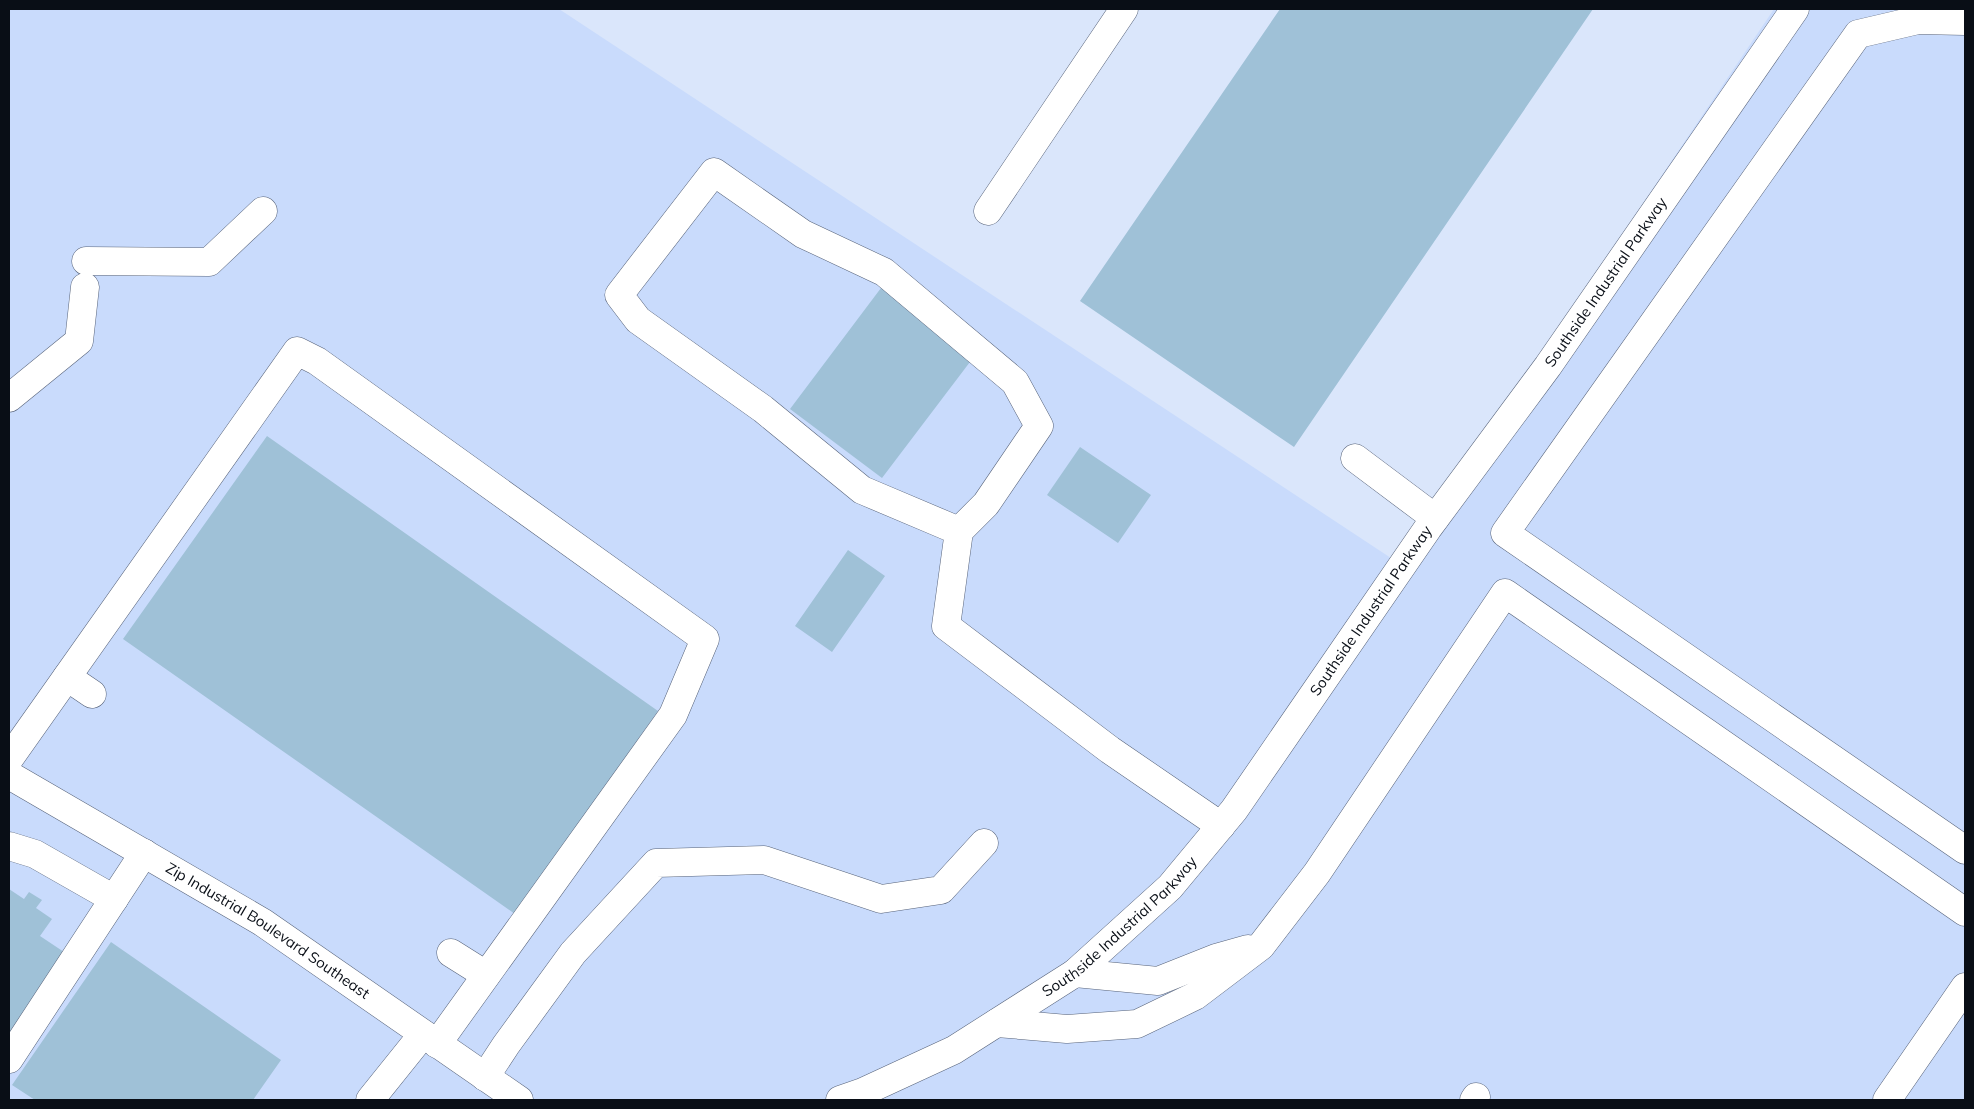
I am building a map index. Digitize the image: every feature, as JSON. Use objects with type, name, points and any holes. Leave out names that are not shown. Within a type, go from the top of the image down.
[{"type":"street","points":[[988,211],[1124,9]]},
{"type":"street","name":"Southside Industrial Parkway","points":[[840,1100],[863,1092],[954,1050],[1075,973],[1170,887],[1234,810],[1435,518],[1548,366],[1795,9]]},
{"type":"street","points":[[1965,21],[1918,20],[1858,34],[1506,533],[1965,850]]},
{"type":"street","points":[[959,531],[862,490],[763,409],[638,320],[619,295],[714,172],[803,234],[884,272],[1015,382],[1039,426],[986,504],[959,531],[946,626],[1110,750],[1221,826]]},
{"type":"street","points":[[9,398],[79,341],[86,274],[209,262],[263,211]]},
{"type":"street","points":[[9,759],[297,351],[317,361],[705,639],[673,715],[486,976],[430,1039],[370,1100]]},
{"type":"street","points":[[1355,458],[1435,518]]},
{"type":"street","points":[[996,1023],[1067,1030],[1137,1024],[1195,996],[1261,946],[1317,873],[1505,593],[1965,912]]},
{"type":"street","points":[[67,677],[92,694]]},
{"type":"street","name":"Zip Industrial Boulevard Southeast","points":[[9,775],[262,922],[519,1100]]},
{"type":"street","points":[[485,1077],[573,953],[656,863],[764,860],[881,899],[940,890],[984,843]]},
{"type":"street","points":[[9,846],[34,854],[114,899]]},
{"type":"street","points":[[9,1059],[144,853]]},
{"type":"street","points":[[1075,973],[1158,981],[1216,958],[1261,946]]},
{"type":"street","points":[[451,953],[486,976]]},
{"type":"street","points":[[1887,1100],[1965,987]]},
{"type":"shaded area","points":[[9,9],[559,9],[1400,564],[1774,9],[1965,9],[1965,1100],[9,1100]]},
{"type":"building","points":[[1280,9],[1593,9],[1294,447],[1080,301]]},
{"type":"building","points":[[884,284],[976,354],[882,478],[790,409]]},
{"type":"building","points":[[267,436],[658,711],[515,914],[123,639]]},
{"type":"building","points":[[1080,447],[1151,495],[1118,543],[1047,495]]},
{"type":"building","points":[[848,550],[885,576],[832,652],[795,626]]},
{"type":"building","points":[[9,889],[24,899],[29,892],[42,900],[36,908],[52,919],[40,936],[67,954],[9,1038]]},
{"type":"building","points":[[111,942],[281,1060],[253,1100],[35,1100],[12,1085]]}]
